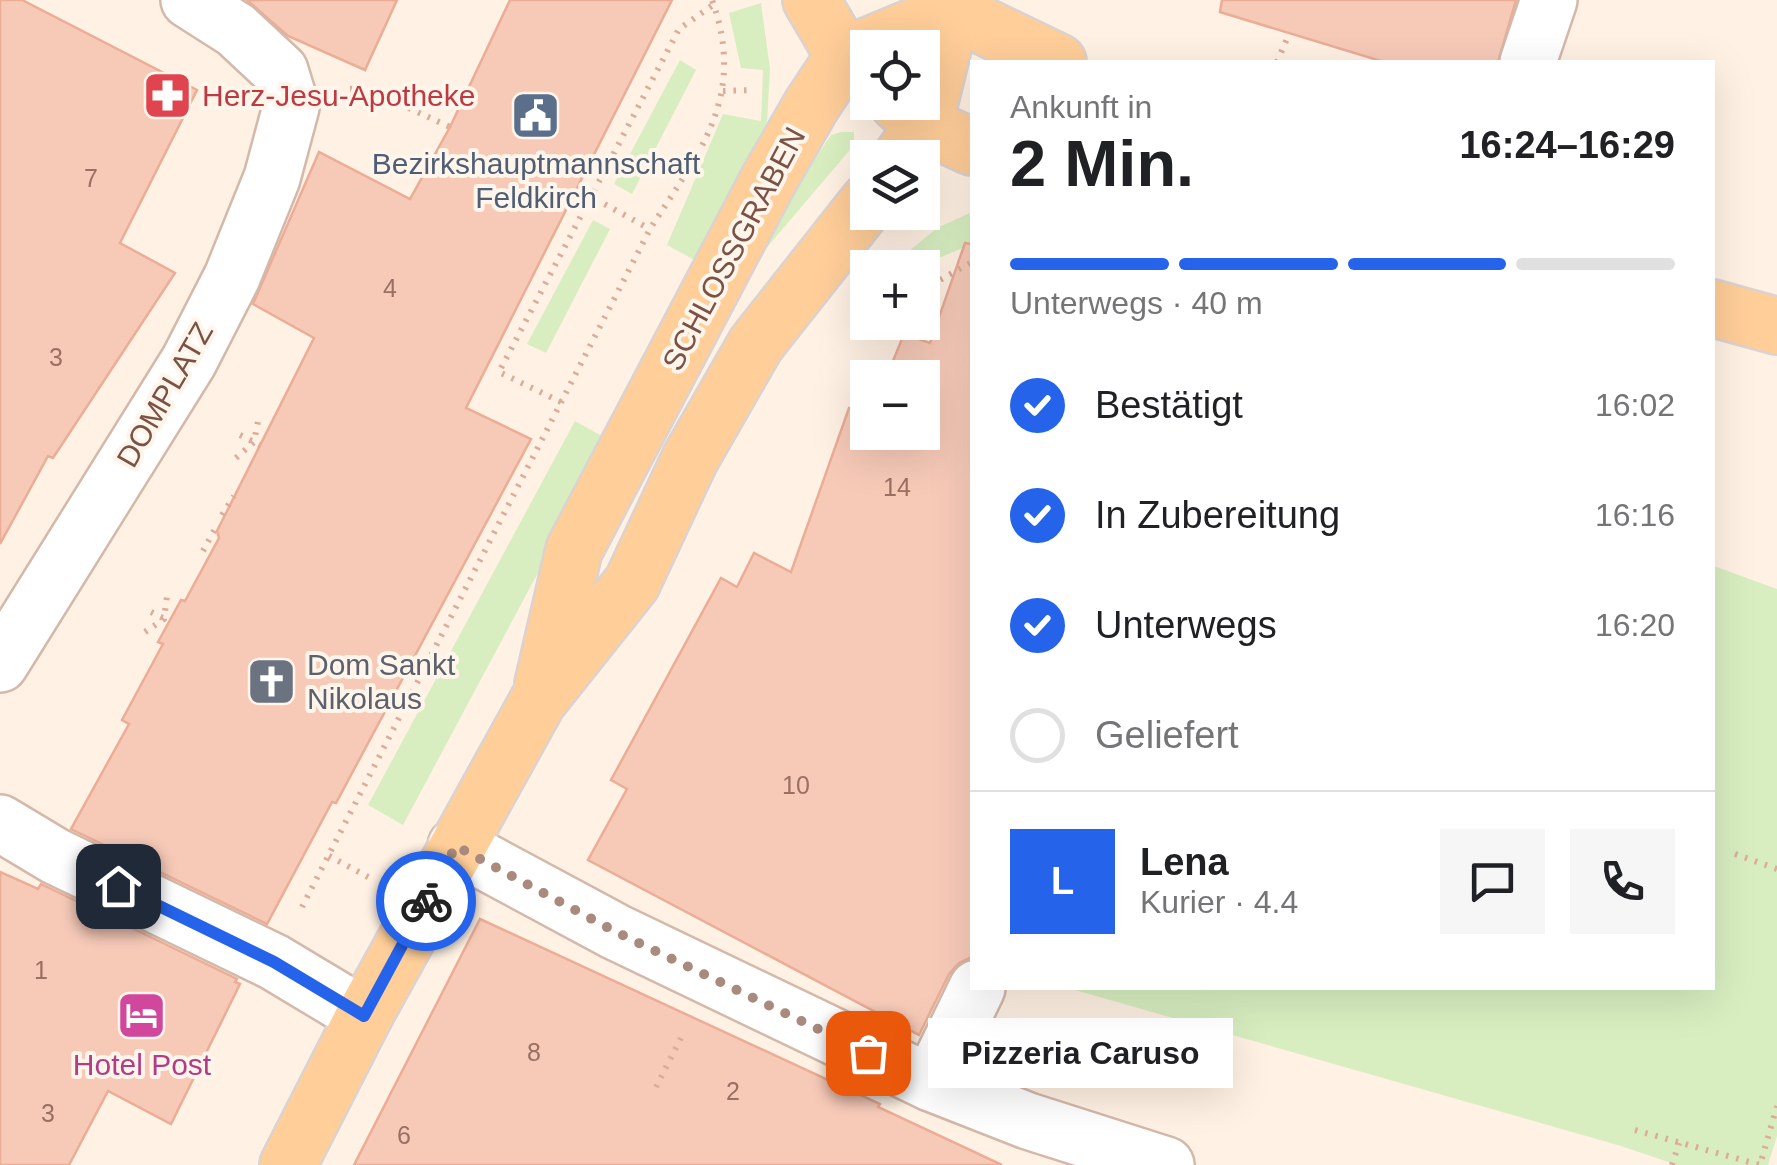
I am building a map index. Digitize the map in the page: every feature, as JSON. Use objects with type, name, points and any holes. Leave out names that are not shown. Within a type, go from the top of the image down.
[{"type":"main road","points":[[810,0],[850,57]]},
{"type":"main road","points":[[910,30],[948,5]]},
{"type":"main road","points":[[948,5],[1054,60]]},
{"type":"main road","points":[[924,133],[948,5]]},
{"type":"main road","name":"SCHLOSSGRABEN","points":[[538,701],[574,550],[768,181],[850,74]]},
{"type":"main road","name":"SCHLOSSGRABEN","points":[[288,1165],[364,1016],[538,701],[632,584],[690,459],[756,344],[850,225]]},
{"type":"main road","points":[[1715,309],[1777,326]]},
{"type":"street","points":[[189,0],[236,30],[280,71],[292,106]]},
{"type":"street","points":[[1529,60],[1549,0]]},
{"type":"street","name":"DOMPLATZ","points":[[0,664],[189,361],[232,277],[272,178],[292,106]]},
{"type":"street","points":[[0,823],[55,856],[274,962],[364,1016]]},
{"type":"street","points":[[456,846],[616,932],[931,1083],[1021,1143],[1166,1165]]},
{"type":"street","points":[[931,1083],[973,995]]},
{"type":"path","points":[[274,962],[650,230],[719,111],[727,72],[713,2],[679,28],[499,372],[561,402]]},
{"type":"path","points":[[1279,60],[1289,34]]},
{"type":"path","points":[[292,106],[343,89],[364,88],[450,128]]},
{"type":"path","points":[[723,90],[750,90]]},
{"type":"path","points":[[577,189],[650,230]]},
{"type":"path","points":[[940,280],[970,263]]},
{"type":"path","points":[[236,458],[257,443],[260,416]]},
{"type":"path","points":[[240,435],[257,443]]},
{"type":"path","points":[[222,516],[234,496]]},
{"type":"path","points":[[202,551],[216,527]]},
{"type":"path","points":[[167,620],[168,596]]},
{"type":"path","points":[[152,612],[167,620]]},
{"type":"path","points":[[145,632],[167,620]]},
{"type":"path","points":[[1735,854],[1777,869]]},
{"type":"path","points":[[1635,1130],[1760,1165],[1777,1106]]},
{"type":"path","points":[[1672,1165],[1679,1143]]},
{"type":"green space","points":[[761,3],[770,69],[767,122],[698,262],[667,245],[723,114],[761,121],[763,70],[741,68],[729,13]]},
{"type":"green space","points":[[680,60],[696,70],[632,194],[614,184]]},
{"type":"green space","points":[[854,132],[850,150],[758,258],[786,202],[831,135]]},
{"type":"green space","points":[[970,213],[970,245],[940,257],[940,250],[911,250],[940,227]]},
{"type":"green space","points":[[593,220],[610,229],[546,353],[527,344]]},
{"type":"green space","points":[[575,421],[609,440],[403,825],[368,805]]},
{"type":"green space","points":[[1715,566],[1777,589],[1777,1136],[1768,1165],[1677,1165],[1075,990],[1715,990]]},
{"type":"building","points":[[0,0],[22,0],[197,90],[120,243],[175,273],[53,458],[48,456],[0,544]]},
{"type":"building","points":[[247,0],[397,0],[365,70],[288,36]]},
{"type":"building","points":[[510,0],[672,0],[466,408],[531,439],[267,924],[71,829],[129,724],[122,720],[163,644],[158,642],[219,538],[217,531],[314,338],[253,304],[319,152],[410,199],[450,127]]},
{"type":"building","points":[[1222,0],[1516,0],[1499,60],[1377,60],[1220,12]]},
{"type":"building","points":[[965,243],[970,244],[970,958],[949,974],[919,1035],[588,860],[627,789],[611,780],[721,578],[737,587],[754,553],[791,572],[849,408],[850,450],[940,450],[940,360],[893,360],[902,340],[940,340],[940,314]]},
{"type":"building","points":[[0,872],[38,889],[41,884],[237,979],[235,982],[240,984],[171,1124],[108,1091],[69,1165],[0,1165]]},
{"type":"building","points":[[480,919],[880,1104],[878,1107],[1002,1165],[354,1165]]},
{"type":"way so far","points":[[426,901],[456,846],[616,932],[868,1053]]},
{"type":"place","name":"Herz-Jesu-Apotheke","points":[[167,96]]},
{"type":"place","name":"Bezirkshauptmannschaft Feldkirch","points":[[536,115]]},
{"type":"place","name":"Dom Sankt Nikolaus","points":[[272,682]]},
{"type":"place","name":"Hotel Post","points":[[142,1016]]},
{"type":"place","name":"Pizzeria Caruso","points":[[868,1053]]},
{"type":"route","points":[[118,886],[274,962],[364,1016],[426,901]]}]
